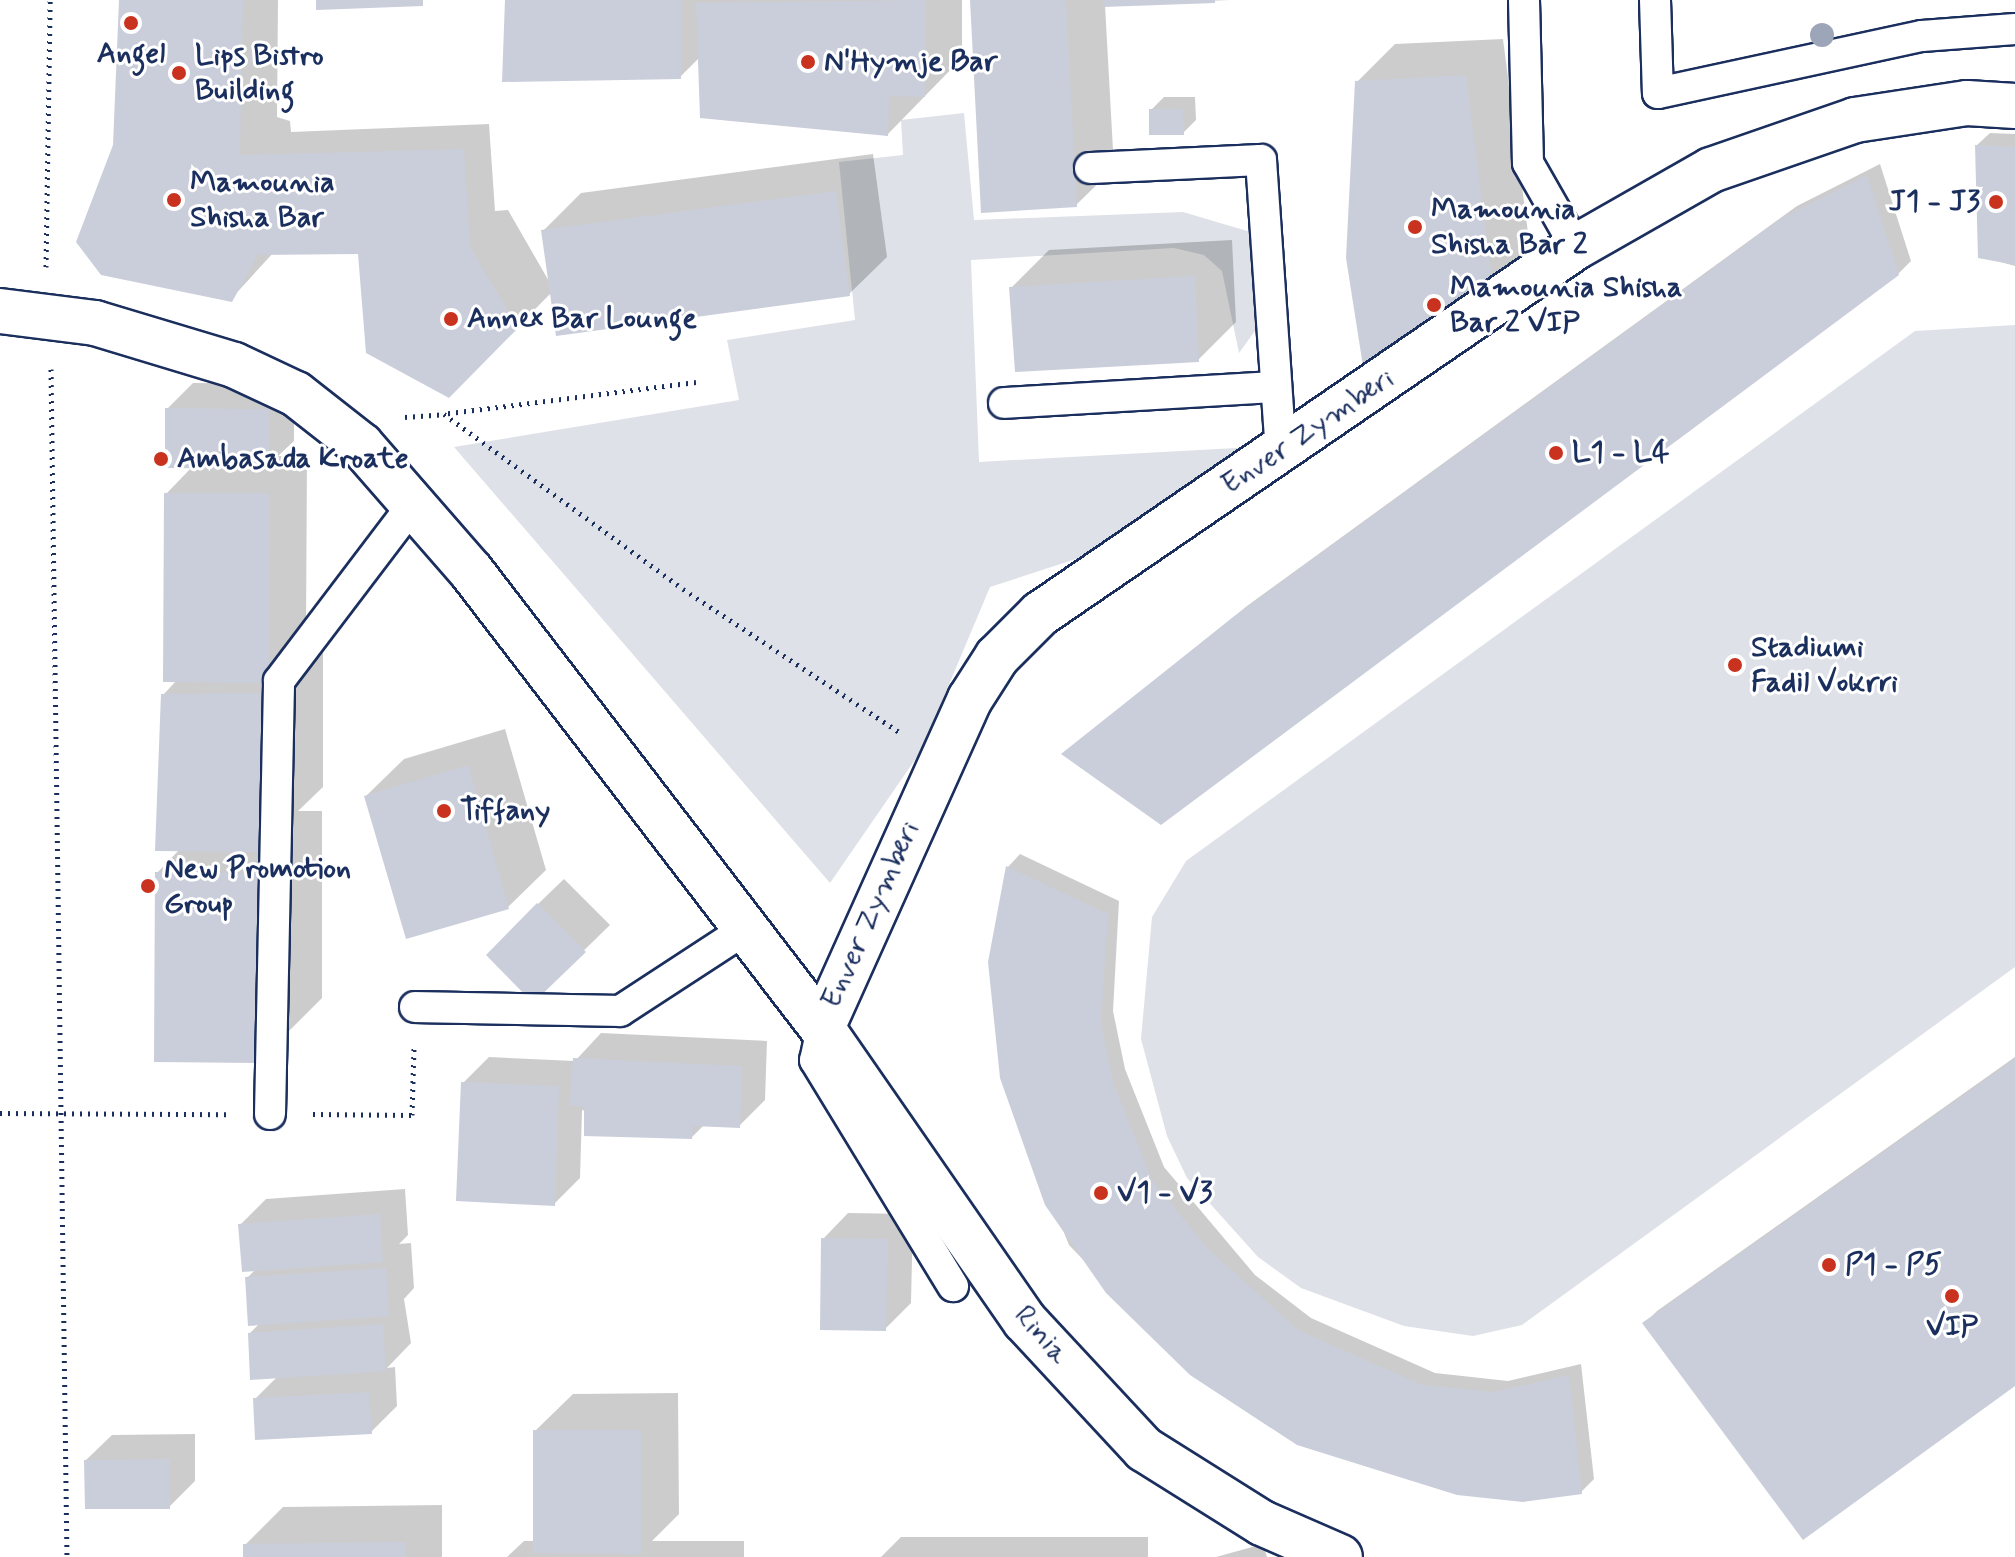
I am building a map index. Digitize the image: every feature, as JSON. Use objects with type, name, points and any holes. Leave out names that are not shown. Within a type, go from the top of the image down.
[{"type":"street","name":"Enver Zymberi","points":[[0,311],[46,315],[177,346],[296,394],[415,502],[741,932],[822,1028],[940,759],[997,657],[1040,614],[1576,247],[1711,170],[1855,120],[1967,103],[2015,106]]},
{"type":"street","name":"Rinia","points":[[822,1028],[1025,1321],[1144,1449],[1262,1523],[1340,1557]]},
{"type":"lane","points":[[1524,0],[1528,163],[1576,247]]},
{"type":"lane","points":[[1655,0],[1658,93],[1922,36],[2015,29]]},
{"type":"lane","points":[[1090,168],[1261,160],[1281,451]]},
{"type":"lane","points":[[1004,403],[1276,387]]},
{"type":"lane","points":[[270,1114],[279,681],[415,502]]},
{"type":"lane","points":[[415,1007],[620,1011],[741,932]]},
{"type":"lane","name":"Enver Zymberi","points":[[822,1028],[815,1060],[953,1286]]},
{"type":"path","points":[[50,0],[46,315],[56,430],[55,1113],[67,1557]]},
{"type":"path","points":[[696,382],[444,414],[683,589],[940,759]]},
{"type":"shaded area","points":[[964,113],[974,220],[1183,212],[1254,233],[1257,328],[1239,353],[1222,271],[1204,255],[1174,248],[971,260],[979,462],[1254,447],[1122,544],[990,587],[921,751],[830,883],[454,447],[739,400],[727,340],[855,320],[839,162],[903,155],[901,120]]},
{"type":"shaded area","name":"Stadiumi Fadil Vokrri","points":[[2015,325],[2015,967],[1522,1325],[1473,1336],[1404,1326],[1301,1288],[1258,1257],[1187,1178],[1167,1136],[1141,1039],[1152,917],[1186,861],[1915,331]]},
{"type":"building","points":[[119,0],[243,0],[240,155],[464,149],[470,247],[518,328],[449,398],[366,353],[358,254],[258,255],[232,302],[101,275],[76,242],[113,145]]},
{"type":"building","points":[[316,0],[423,0],[423,6],[316,10]]},
{"type":"building","points":[[505,0],[682,0],[681,79],[502,82]]},
{"type":"building","points":[[926,0],[925,97],[889,96],[888,136],[700,118],[696,3]]},
{"type":"building","points":[[970,0],[1066,0],[1077,207],[981,213]]},
{"type":"building","points":[[1103,0],[1215,0],[1215,3],[1103,7]]},
{"type":"building","name":"Mamounia Shisha Bar 2","points":[[1466,75],[1494,295],[1365,379],[1346,258],[1355,81]]},
{"type":"building","points":[[1149,109],[1183,109],[1184,135],[1149,135]]},
{"type":"building","name":"J1 - J3","points":[[1975,145],[2015,147],[2015,265],[1978,258]]},
{"type":"building","name":"L1 - L4","points":[[1867,175],[1899,275],[1161,825],[1061,754],[1232,618],[1782,218]]},
{"type":"building","points":[[836,191],[850,296],[556,336],[541,230]]},
{"type":"building","points":[[1195,276],[1199,362],[1015,372],[1009,287]]},
{"type":"building","points":[[165,408],[269,409],[269,469],[165,468]]},
{"type":"building","points":[[164,493],[270,493],[269,683],[163,682]]},
{"type":"building","points":[[261,693],[261,852],[155,851],[161,694]]},
{"type":"building","points":[[468,765],[509,909],[406,939],[364,796]]},
{"type":"building","name":"V1 - V3","points":[[1006,866],[1108,914],[1101,1024],[1113,1082],[1152,1180],[1207,1248],[1298,1330],[1422,1385],[1494,1392],[1569,1375],[1582,1494],[1523,1502],[1457,1495],[1297,1445],[1190,1375],[1106,1293],[1045,1205],[1000,1078],[988,962]]},
{"type":"building","points":[[155,872],[260,873],[260,1063],[154,1062]]},
{"type":"building","points":[[537,903],[586,952],[533,1003],[486,955]]},
{"type":"building","points":[[573,1058],[742,1066],[740,1128],[693,1126],[692,1139],[584,1136],[584,1107],[570,1105]]},
{"type":"building","points":[[2015,1059],[2015,1386],[1803,1540],[1642,1323]]},
{"type":"building","points":[[461,1082],[559,1086],[555,1206],[456,1201]]},
{"type":"building","points":[[380,1214],[383,1262],[242,1272],[238,1224]]},
{"type":"building","points":[[821,1238],[888,1239],[886,1331],[820,1330]]},
{"type":"building","points":[[386,1268],[389,1316],[248,1326],[245,1277]]},
{"type":"building","points":[[383,1324],[386,1371],[250,1380],[248,1333]]},
{"type":"building","points":[[369,1392],[372,1434],[255,1440],[253,1398]]},
{"type":"building","points":[[533,1430],[641,1430],[642,1554],[533,1553]]},
{"type":"building","points":[[170,1459],[170,1509],[85,1509],[84,1460]]},
{"type":"building","points":[[405,1542],[405,1557],[243,1557],[243,1544]]},
{"type":"place","name":"Angel","points":[[131,23]]},
{"type":"place","name":"N'Hymje Bar","points":[[808,62]]},
{"type":"place","name":"Lips Bistro Building","points":[[179,73]]},
{"type":"place","name":"Mamounia Shisha Bar","points":[[174,200]]},
{"type":"place","name":"J1 - J3","points":[[1996,202]]},
{"type":"place","name":"Mamounia Shisha Bar 2","points":[[1415,227]]},
{"type":"place","name":"Mamounia Shisha Bar 2 VIP","points":[[1434,305]]},
{"type":"place","name":"Annex Bar Lounge","points":[[451,319]]},
{"type":"place","name":"L1 - L4","points":[[1556,453]]},
{"type":"place","name":"Ambasada Kroate","points":[[161,459]]},
{"type":"place","name":"Stadiumi Fadil Vokrri","points":[[1735,665]]},
{"type":"place","name":"Tiffany","points":[[444,811]]},
{"type":"place","name":"New Promotion Group","points":[[148,886]]},
{"type":"place","name":"V1 - V3","points":[[1101,1193]]},
{"type":"place","name":"P1 - P5","points":[[1829,1265]]},
{"type":"place","name":"VIP","points":[[1952,1296]]}]
